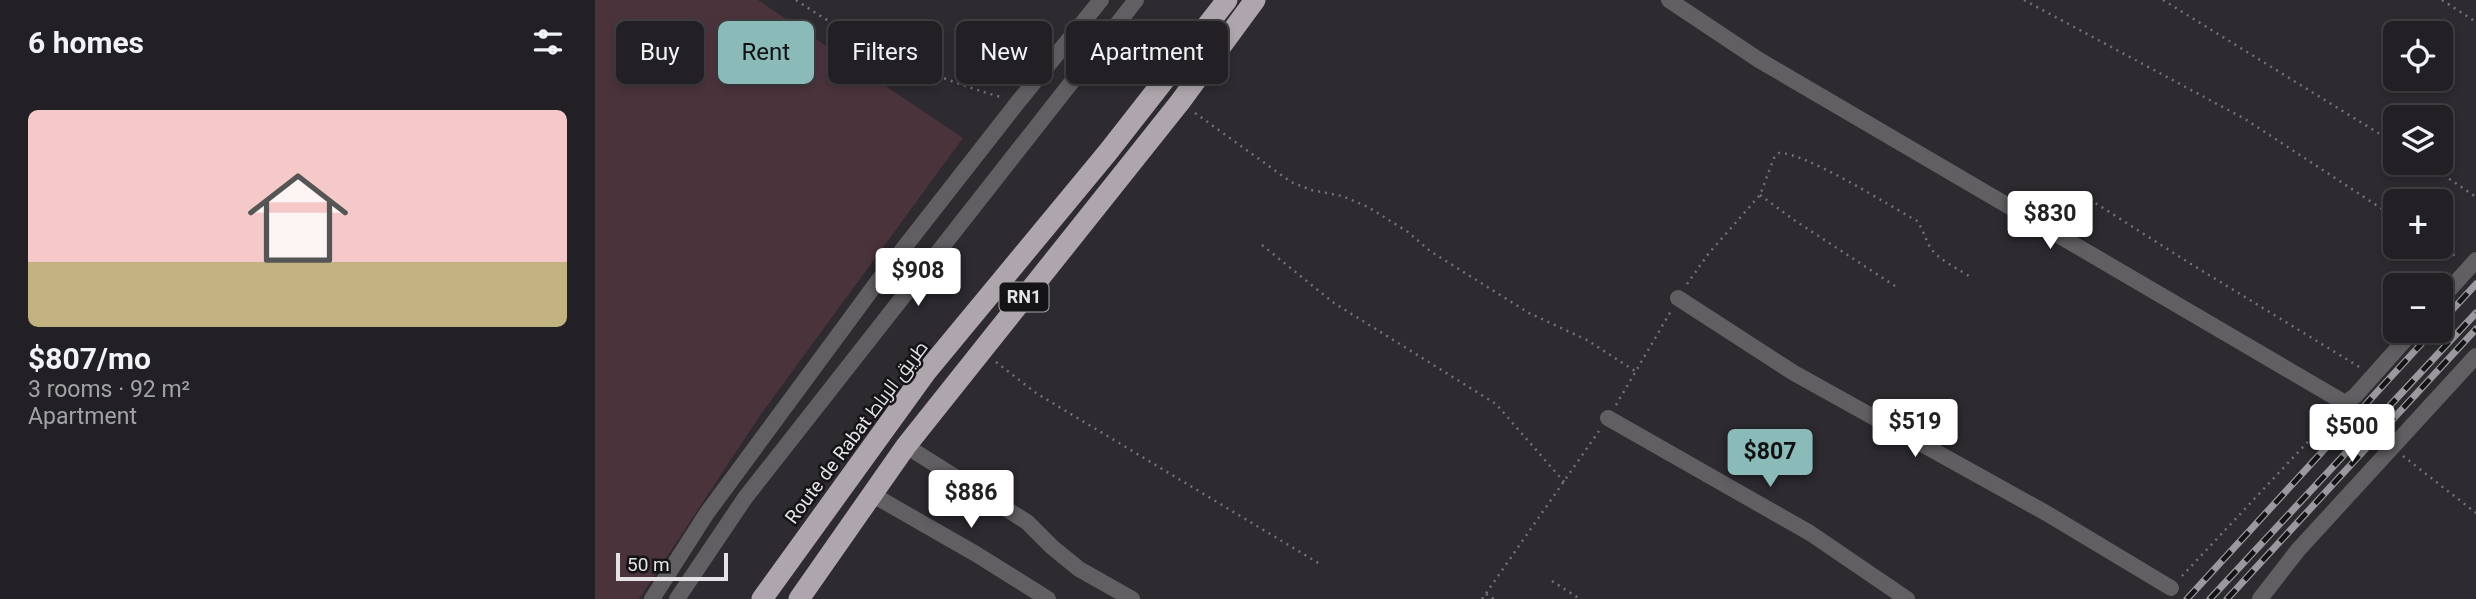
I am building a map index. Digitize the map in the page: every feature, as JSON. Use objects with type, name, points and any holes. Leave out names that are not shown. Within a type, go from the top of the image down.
[{"type":"highway","name":"Route de Rabat طريق الرباط","points":[[762,599],[926,372],[1108,152],[1227,0]]},
{"type":"highway","name":"RN1","points":[[808,596],[832,549],[906,446],[1180,102],[1255,0]]},
{"type":"highway","points":[[781,572],[808,596]]},
{"type":"street","points":[[652,599],[707,513],[878,281],[1101,0]]},
{"type":"street","points":[[677,599],[745,498],[1136,0]]},
{"type":"street","points":[[1669,0],[1759,60],[2345,403],[2355,396],[2402,343]]},
{"type":"street","points":[[2453,286],[2473,263]]},
{"type":"street","points":[[1678,299],[1794,373],[1997,485],[2171,588]]},
{"type":"street","points":[[2260,599],[2298,550],[2476,356]]},
{"type":"street","points":[[1608,418],[1810,533],[1907,599]]},
{"type":"street","points":[[906,446],[1027,522],[1079,569],[1132,599]]},
{"type":"street","points":[[873,495],[1048,599]]},
{"type":"path","points":[[796,0],[861,42],[918,69],[1018,102]]},
{"type":"path","points":[[2024,0],[2245,119],[2383,209]]},
{"type":"path","points":[[2163,0],[2383,136]]},
{"type":"path","points":[[2442,0],[2476,22]]},
{"type":"path","points":[[1180,102],[1291,182],[1311,190],[1342,196],[1368,207],[1408,232],[1430,251],[1520,307],[1587,340],[1636,371]]},
{"type":"path","points":[[1482,599],[1608,418],[1694,272],[1760,195],[1779,153],[1789,153],[1834,175],[1917,221],[1937,255],[1972,278]]},
{"type":"path","points":[[2444,175],[2476,197]]},
{"type":"path","points":[[2078,192],[2190,264],[2373,375]]},
{"type":"path","points":[[1760,195],[1895,286]]},
{"type":"path","points":[[1262,245],[1334,303],[1496,404],[1565,483]]},
{"type":"path","points":[[2453,253],[2473,263]]},
{"type":"path","points":[[981,350],[1036,393],[1320,564]]},
{"type":"path","points":[[2171,588],[2345,403]]},
{"type":"path","points":[[2392,447],[2476,513]]},
{"type":"path","points":[[1552,581],[1580,599]]},
{"type":"path","points":[[1486,594],[1494,599]]},
{"type":"shaded area","points":[[595,0],[758,0],[789,21],[718,21],[718,84],[814,84],[814,38],[828,47],[828,84],[883,84],[963,138],[761,414],[639,599],[595,599]]},
{"type":"railway","points":[[2453,309],[2476,284]]},
{"type":"railway","points":[[2210,599],[2476,313]]},
{"type":"railway","points":[[2227,599],[2476,329]]},
{"type":"railway","points":[[2187,599],[2422,343]]}]
